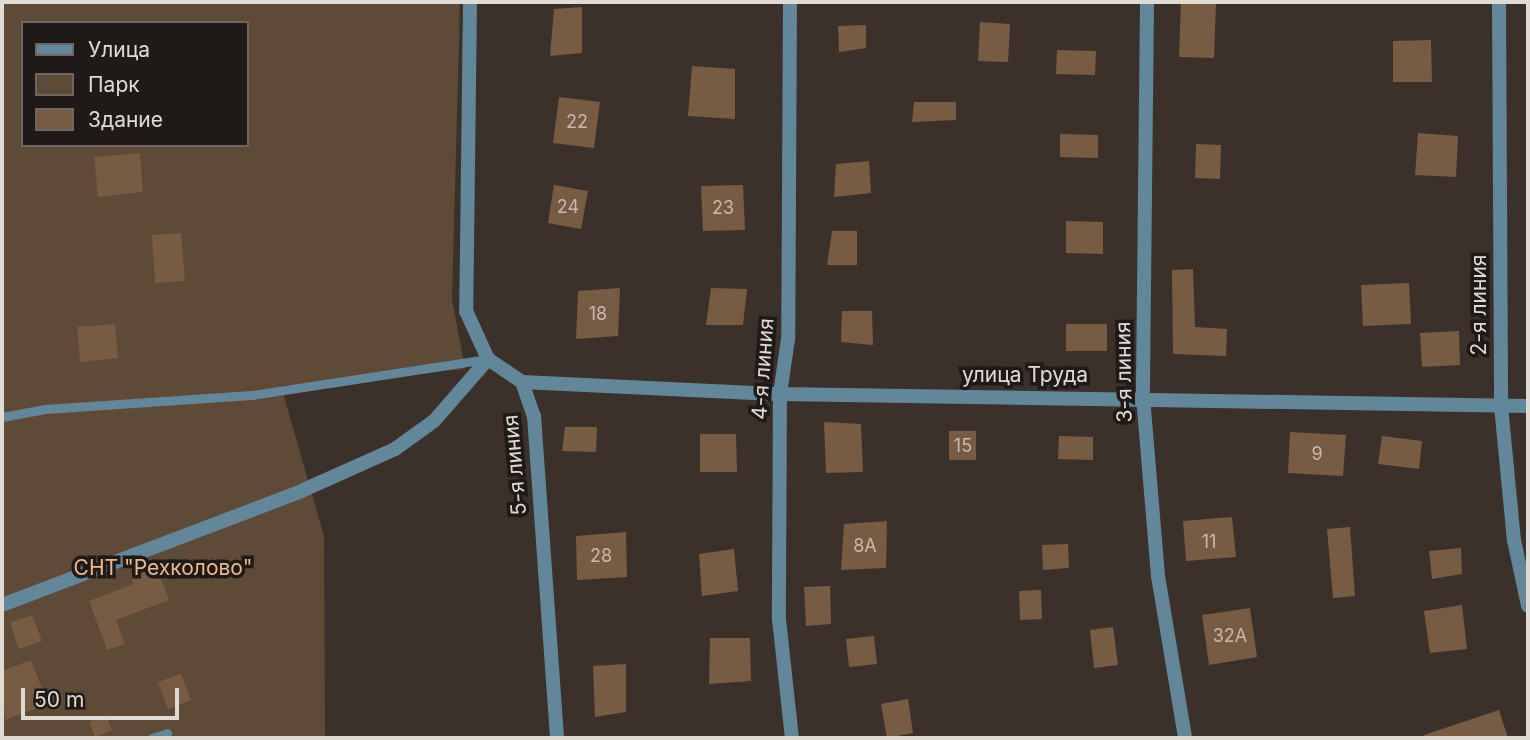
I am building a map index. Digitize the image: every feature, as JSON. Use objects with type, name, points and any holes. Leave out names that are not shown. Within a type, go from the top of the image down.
[{"type":"street","points":[[470,2],[463,278],[466,311],[488,359],[522,382]]},
{"type":"street","name":"4-я линия","points":[[790,2],[788,339],[780,394],[779,619],[792,738]]},
{"type":"street","name":"3-я линия","points":[[1147,2],[1143,397],[1158,576],[1185,738]]},
{"type":"street","name":"2-я линия","points":[[1499,2],[1500,406],[1514,540],[1528,606]]},
{"type":"street","points":[[2,605],[299,492],[395,449],[435,421],[488,359]]},
{"type":"street","name":"улица Труда","points":[[522,382],[780,394],[1143,397],[1528,406]]},
{"type":"street","name":"5-я линия","points":[[522,382],[534,416],[557,738]]},
{"type":"lane","points":[[2,417],[45,409],[252,395],[488,359]]},
{"type":"lane","points":[[152,738],[167,733]]},
{"type":"green space","name":"СНТ \"Рехколово\"","points":[[2,2],[460,2],[452,299],[465,369],[281,386],[324,536],[325,738],[2,738]]},
{"type":"building","points":[[1181,2],[1216,2],[1214,58],[1179,57]]},
{"type":"building","points":[[582,7],[582,53],[550,56],[554,9]]},
{"type":"building","points":[[980,22],[1010,24],[1008,62],[978,61]]},
{"type":"building","points":[[866,25],[866,48],[839,52],[838,26]]},
{"type":"building","points":[[1431,40],[1432,82],[1393,82],[1393,41]]},
{"type":"building","points":[[1057,50],[1096,51],[1095,75],[1056,74]]},
{"type":"building","points":[[692,66],[735,69],[735,119],[688,116]]},
{"type":"building","points":[[559,97],[600,102],[594,148],[553,143]]},
{"type":"building","points":[[914,102],[956,102],[956,120],[912,122]]},
{"type":"building","points":[[1418,133],[1458,136],[1456,177],[1415,175]]},
{"type":"building","points":[[1060,134],[1098,135],[1098,158],[1060,157]]},
{"type":"building","points":[[1196,144],[1221,145],[1220,179],[1195,178]]},
{"type":"building","points":[[140,153],[143,192],[98,197],[94,157]]},
{"type":"building","points":[[869,161],[871,193],[834,197],[836,164]]},
{"type":"building","points":[[554,185],[588,191],[581,229],[548,223]]},
{"type":"building","points":[[743,185],[745,230],[703,231],[701,186]]},
{"type":"building","points":[[1066,221],[1103,222],[1103,254],[1066,253]]},
{"type":"building","points":[[832,231],[857,231],[857,265],[827,265]]},
{"type":"building","points":[[181,233],[185,281],[155,283],[152,235]]},
{"type":"building","points":[[1193,269],[1195,327],[1227,329],[1226,356],[1173,354],[1172,270]]},
{"type":"building","points":[[1409,283],[1411,324],[1363,326],[1361,285]]},
{"type":"building","points":[[620,288],[618,336],[576,339],[578,291]]},
{"type":"building","points":[[711,288],[747,289],[743,325],[706,325]]},
{"type":"building","points":[[842,311],[872,311],[873,345],[841,342]]},
{"type":"building","points":[[115,324],[118,358],[80,362],[77,327]]},
{"type":"building","points":[[1066,324],[1107,324],[1107,351],[1066,351]]},
{"type":"building","points":[[1459,331],[1460,365],[1422,367],[1420,333]]},
{"type":"building","points":[[824,422],[861,424],[863,472],[826,473]]},
{"type":"building","points":[[565,427],[597,427],[596,452],[562,451]]},
{"type":"building","points":[[949,431],[976,431],[976,460],[949,460]]},
{"type":"building","points":[[1290,432],[1346,435],[1343,476],[1288,473]]},
{"type":"building","points":[[700,434],[736,434],[737,472],[700,472]]},
{"type":"building","points":[[1059,436],[1093,437],[1093,460],[1058,459]]},
{"type":"building","points":[[1382,436],[1422,441],[1419,469],[1378,464]]},
{"type":"building","points":[[1232,517],[1236,557],[1186,561],[1183,521]]},
{"type":"building","points":[[887,521],[886,568],[841,570],[844,524]]},
{"type":"building","points":[[1350,527],[1355,596],[1333,598],[1327,529]]},
{"type":"building","points":[[626,532],[627,577],[577,580],[576,536]]},
{"type":"building","points":[[1068,544],[1069,568],[1043,570],[1042,545]]},
{"type":"building","points":[[1461,548],[1462,574],[1432,579],[1429,551]]},
{"type":"building","points":[[734,549],[738,591],[702,596],[699,554]]},
{"type":"building","points":[[157,567],[169,600],[116,620],[125,644],[107,650],[89,601],[133,584],[131,577]]},
{"type":"building","points":[[830,586],[831,624],[806,626],[804,587]]},
{"type":"building","points":[[1041,590],[1042,619],[1020,620],[1019,591]]},
{"type":"building","points":[[1462,605],[1467,649],[1430,653],[1424,611]]},
{"type":"building","points":[[1250,608],[1257,657],[1209,665],[1202,615]]},
{"type":"building","points":[[32,615],[42,641],[19,649],[10,623]]},
{"type":"building","points":[[1113,627],[1118,665],[1094,668],[1090,630]]},
{"type":"building","points":[[874,636],[877,664],[849,667],[846,639]]},
{"type":"building","points":[[710,638],[750,638],[751,681],[709,684]]},
{"type":"building","points":[[31,660],[48,704],[5,720],[2,671]]},
{"type":"building","points":[[626,664],[626,712],[595,717],[593,666]]},
{"type":"building","points":[[181,674],[191,700],[168,709],[158,682]]},
{"type":"building","points":[[908,699],[913,733],[887,738],[881,704]]},
{"type":"building","points":[[1499,710],[1508,738],[1425,738],[1424,735]]},
{"type":"building","points":[[106,715],[112,730],[95,737],[89,722]]}]
